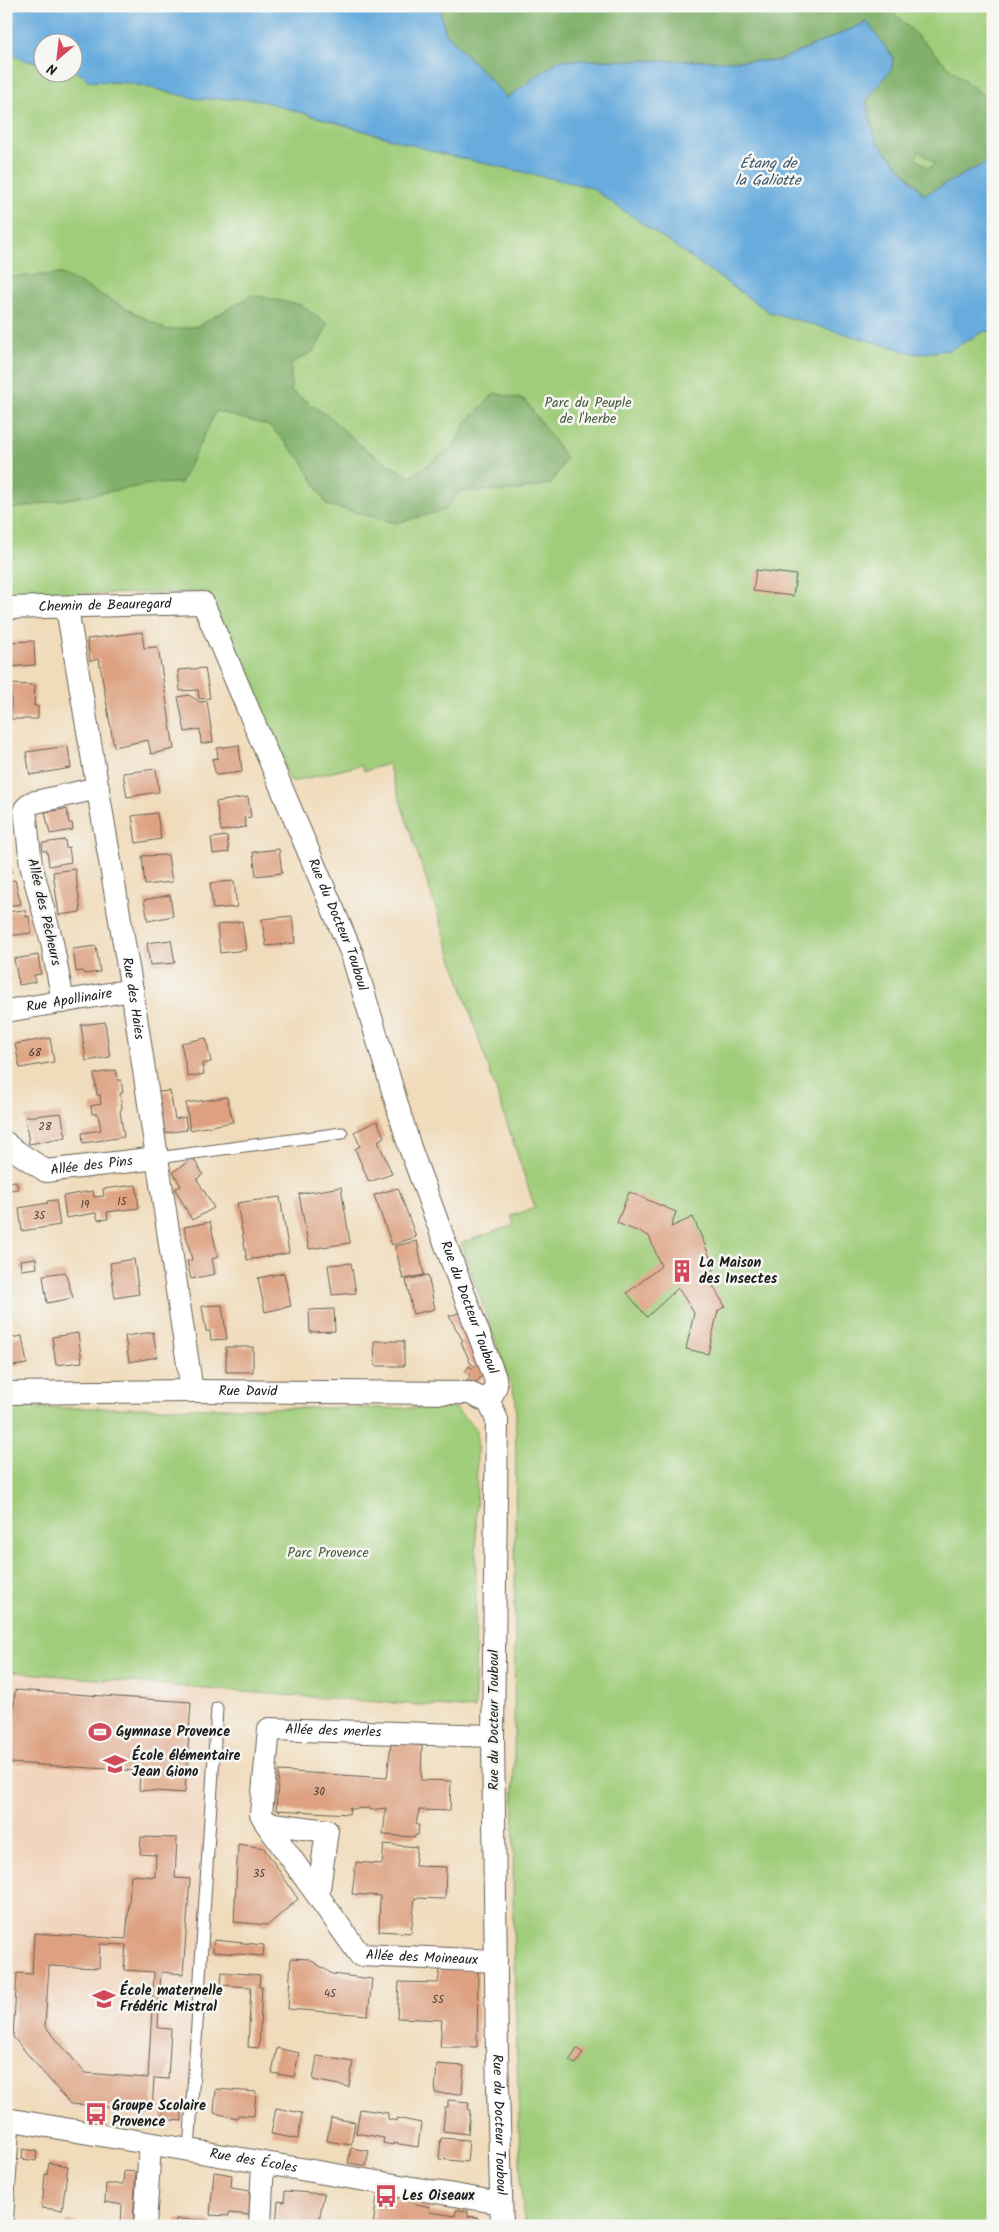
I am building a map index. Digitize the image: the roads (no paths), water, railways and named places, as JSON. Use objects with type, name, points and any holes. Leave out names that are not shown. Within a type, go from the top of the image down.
[{"type":"street","name":"Chemin de Beauregard","points":[[6,608],[68,608],[204,603]]},
{"type":"street","name":"Rue du Docteur Touboul","points":[[204,603],[352,954],[410,1148],[495,1378],[496,1386],[489,1402],[497,1420],[493,1736],[502,2226]]},
{"type":"street","name":"Rue des Haies","points":[[68,608],[132,990],[192,1391]]},
{"type":"street","name":"Allée des Pêcheurs","points":[[63,1002],[52,942],[31,865],[25,809],[31,803],[98,788]]},
{"type":"street","name":"Rue Apollinaire","points":[[6,1011],[132,990]]},
{"type":"street","name":"Allée des Pins","points":[[6,1143],[46,1171],[157,1158]]},
{"type":"street","name":"Rue David","points":[[6,1393],[192,1391],[469,1393],[489,1402]]},
{"type":"street","name":"Allée des merles","points":[[266,1823],[260,1814],[269,1729],[493,1736]]},
{"type":"street","name":"Allée des Moineaux","points":[[266,1823],[360,1955],[496,1961]]},
{"type":"street","points":[[266,1823],[326,1830],[318,1896]]},
{"type":"street","name":"Rue des Écoles","points":[[10,2120],[501,2203]]},
{"type":"street","points":[[145,2226],[150,2145]]},
{"type":"street","points":[[260,2226],[263,2163]]},
{"type":"lane","points":[[157,1158],[342,1134]]},
{"type":"lane","points":[[189,2151],[217,1708]]},
{"type":"lane","points":[[7,2226],[10,2120]]},
{"type":"water","name":"Étang de la Galiotte","points":[[6,6],[439,6],[445,32],[507,98],[559,60],[778,61],[867,22],[893,57],[892,68],[866,101],[876,140],[924,195],[993,159],[993,332],[985,331],[950,350],[916,354],[769,312],[590,187],[443,154],[255,99],[198,99],[129,83],[90,81],[82,75],[82,32],[32,32],[32,61],[6,52]]},
{"type":"place","name":"La Maison des Insectes","points":[[682,1271]]},
{"type":"place","name":"Gymnase Provence","points":[[100,1732]]},
{"type":"place","name":"École élémentaire Jean Giono","points":[[115,1764]]},
{"type":"place","name":"École maternelle Frédéric Mistral","points":[[104,1999]]},
{"type":"place","name":"Groupe Scolaire Provence","points":[[96,2114]]},
{"type":"place","name":"Les Oiseaux","points":[[386,2196]]},
{"type":"park label","name":"Parc du Peuple de l'herbe","points":[[588,412]]},
{"type":"park label","name":"Parc Provence","points":[[328,1553]]}]
